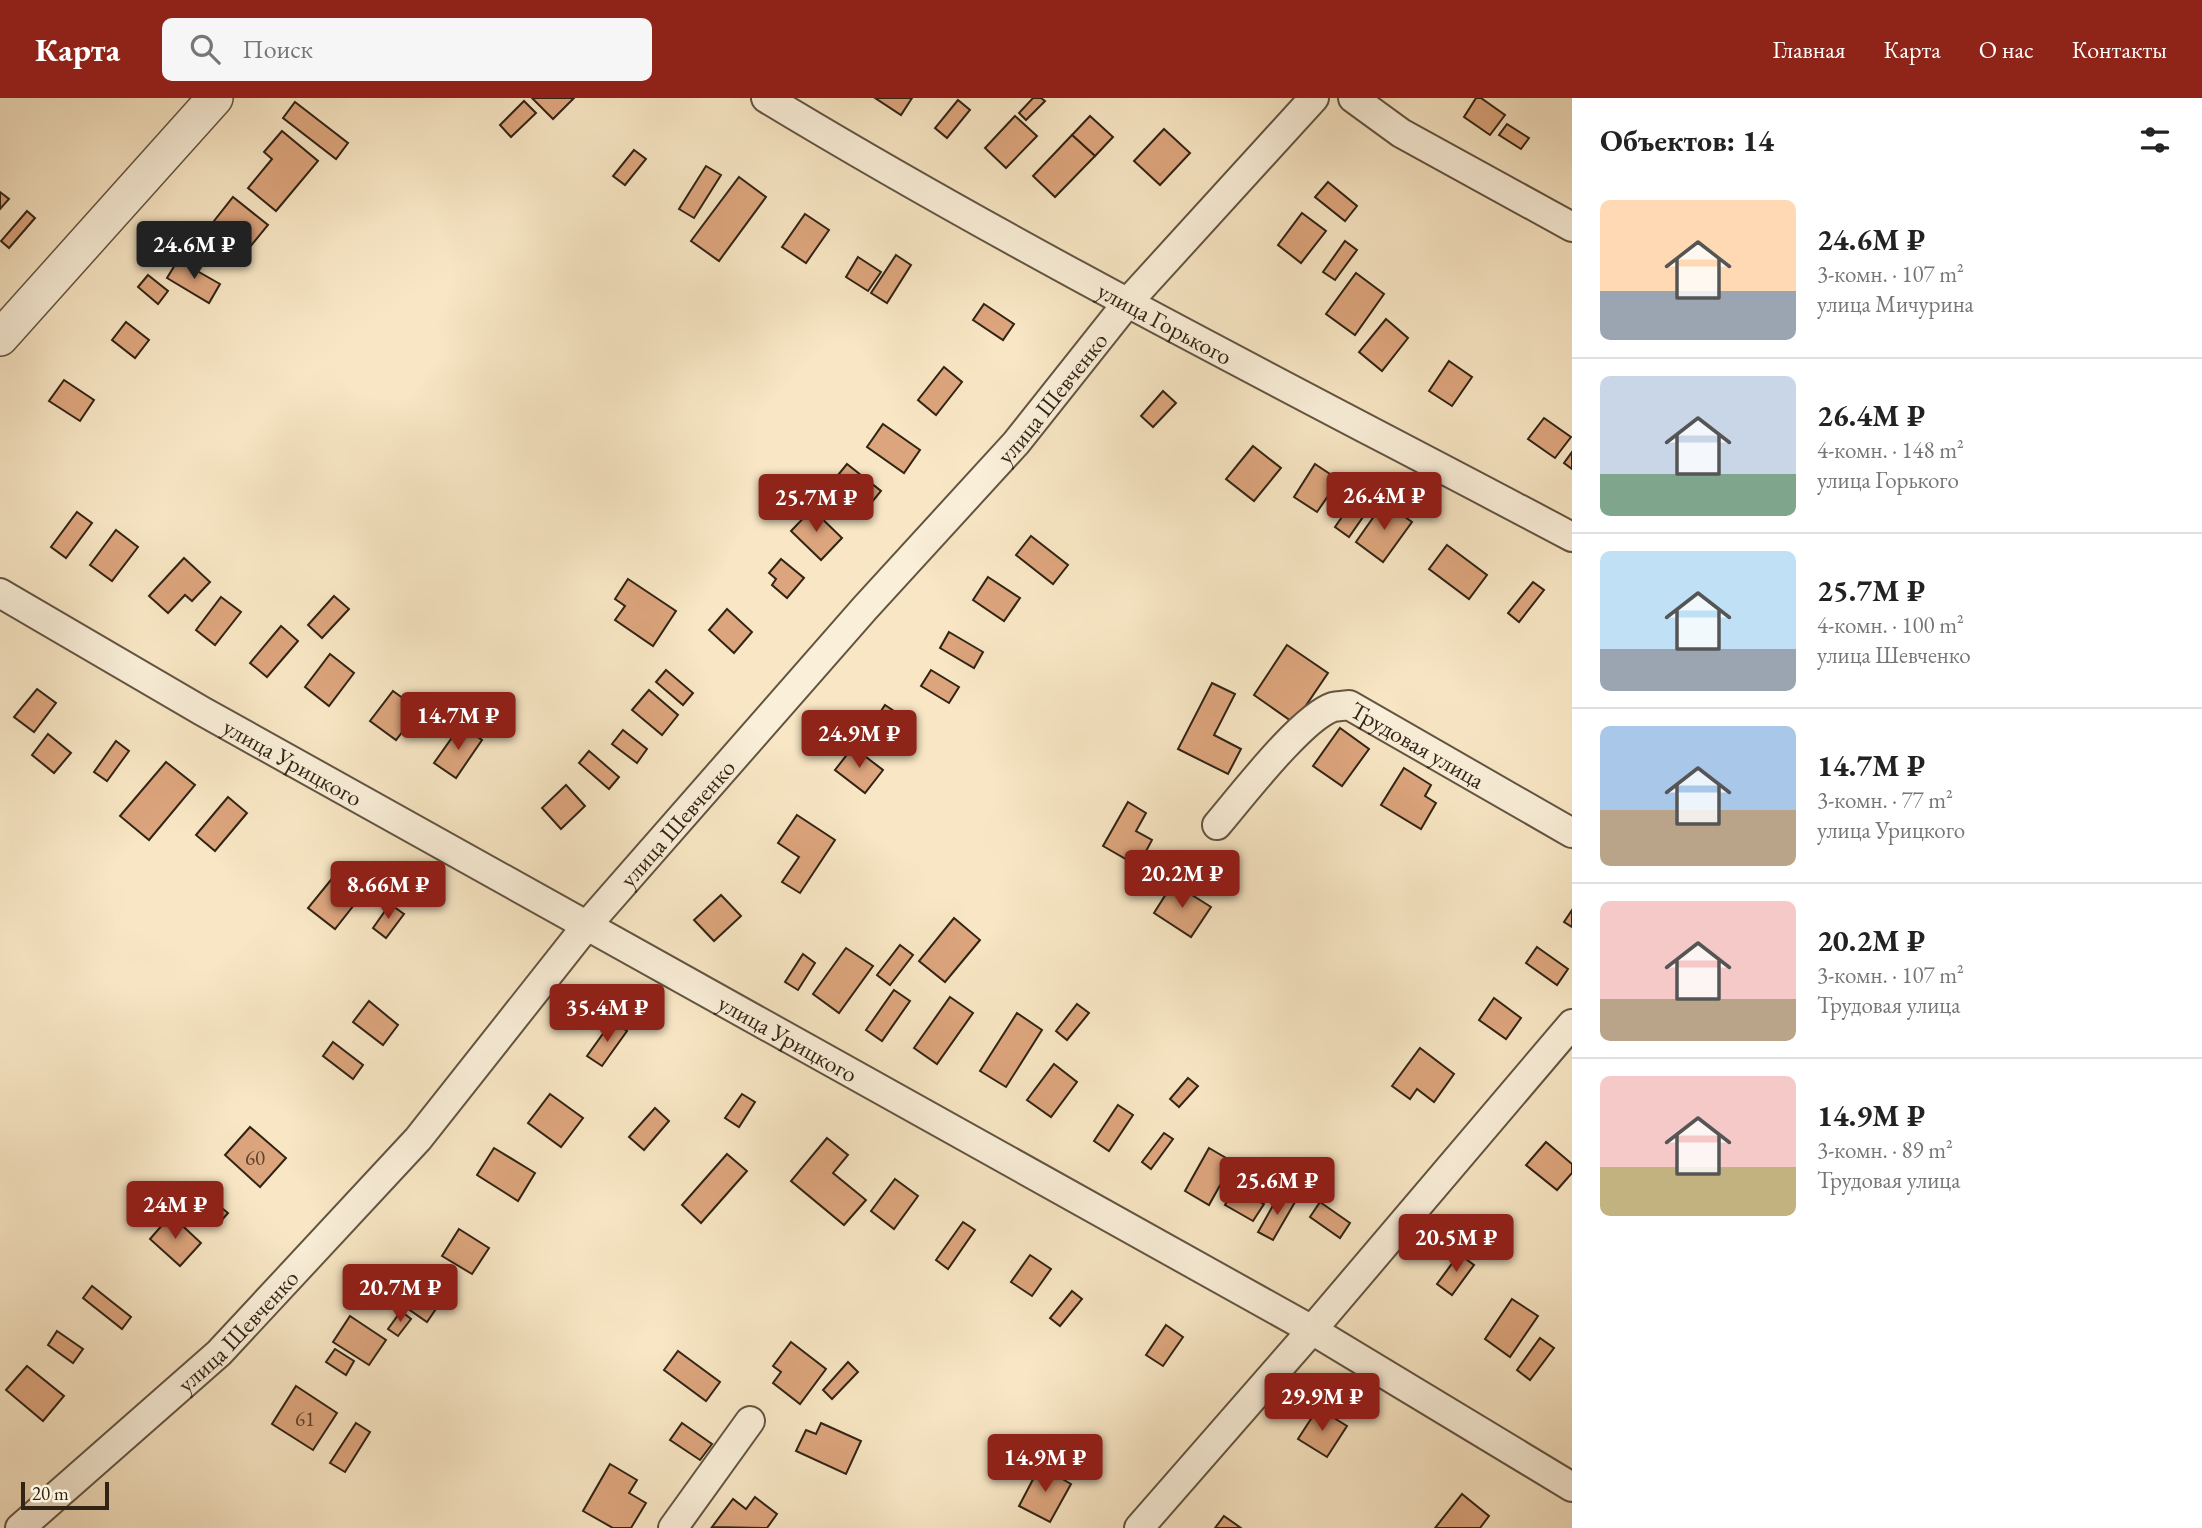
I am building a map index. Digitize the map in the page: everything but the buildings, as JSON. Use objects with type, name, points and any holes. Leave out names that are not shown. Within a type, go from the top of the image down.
[{"type":"street","points":[[0,338],[215,98]]},
{"type":"street","name":"улица Горького","points":[[766,98],[843,145],[1128,302],[1572,537]]},
{"type":"street","name":"улица Шевченко","points":[[20,1528],[219,1353],[418,1139],[588,924],[865,608],[1016,443],[1128,302],[1314,98]]},
{"type":"street","points":[[1353,98],[1401,133],[1572,227]]},
{"type":"street","name":"улица Урицкого","points":[[0,593],[202,710],[1312,1330],[1572,1487]]},
{"type":"street","name":"Трудовая улица","points":[[1217,825],[1272,760],[1305,727],[1332,708],[1349,705],[1572,833]]},
{"type":"street","points":[[1139,1528],[1312,1330],[1572,1024]]},
{"type":"street","points":[[673,1528],[750,1421]]}]
